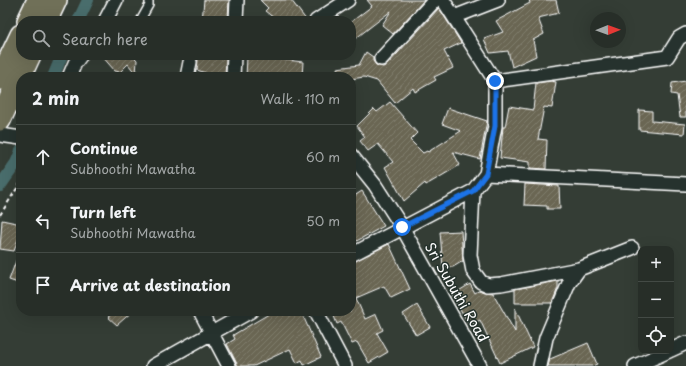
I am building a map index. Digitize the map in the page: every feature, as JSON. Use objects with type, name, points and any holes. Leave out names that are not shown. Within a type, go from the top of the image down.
[{"type":"main road","points":[[30,16],[38,0]]},
{"type":"main road","points":[[48,16],[56,0]]},
{"type":"main road","points":[[0,79],[16,45]]},
{"type":"main road","points":[[22,72],[28,60]]},
{"type":"main road","points":[[0,120],[16,85]]},
{"type":"street","points":[[108,16],[116,0]]},
{"type":"street","points":[[236,16],[237,0]]},
{"type":"street","points":[[324,16],[348,0]]},
{"type":"street","points":[[382,59],[435,0]]},
{"type":"street","points":[[356,252],[473,191],[486,174],[495,126],[495,81],[443,0]]},
{"type":"street","points":[[454,17],[498,0]]},
{"type":"street","points":[[495,81],[667,57],[679,38],[686,34]]},
{"type":"street","points":[[71,72],[77,60]]},
{"type":"street","points":[[233,72],[234,60]]},
{"type":"street","points":[[188,72],[190,62]]},
{"type":"street","points":[[0,135],[16,137]]},
{"type":"street","name":"Sri Subuthi Road","points":[[356,161],[375,186],[402,227],[480,366]]},
{"type":"street","points":[[486,174],[686,184]]},
{"type":"street","points":[[473,191],[470,255],[473,271],[481,282],[488,285],[501,284],[579,268],[632,248]]},
{"type":"street","points":[[540,366],[546,338],[569,283],[579,268]]},
{"type":"street","points":[[202,316],[229,366]]},
{"type":"street","points":[[153,366],[242,316]]},
{"type":"street","points":[[319,316],[345,366]]},
{"type":"street","points":[[674,348],[686,343]]},
{"type":"street","points":[[635,366],[661,354]]},
{"type":"lane","points":[[143,16],[149,6],[149,0]]},
{"type":"path","points":[[0,215],[16,190]]},
{"type":"building","points":[[204,0],[229,0],[228,16],[202,16]]},
{"type":"building","points":[[260,0],[291,0],[303,16],[272,16],[265,11],[268,8]]},
{"type":"building","points":[[367,0],[424,0],[393,34],[382,25],[391,11],[356,38],[356,18],[372,6]]},
{"type":"building","points":[[529,0],[556,0],[559,13],[538,18],[544,34],[533,40],[536,56],[512,67],[508,51],[490,53],[484,39],[503,32],[496,21],[530,3]]},
{"type":"building","points":[[439,8],[461,43],[444,51],[453,68],[434,77],[436,80],[415,92],[413,88],[395,103],[377,81],[364,77],[356,78],[356,72],[338,72],[337,68],[359,65],[366,52],[373,57],[373,61],[376,65],[383,67],[387,65]]},
{"type":"building","points":[[105,60],[137,60],[136,72],[134,72],[128,64],[120,72],[115,71]]},
{"type":"building","points":[[198,60],[226,60],[225,72],[203,72],[197,70]]},
{"type":"building","points":[[247,60],[286,60],[303,62],[302,72],[246,72]]},
{"type":"building","points":[[551,81],[556,82],[552,108],[544,107],[538,139],[547,140],[546,169],[530,168],[530,162],[500,158],[503,127],[505,127],[509,106],[533,110],[536,83]]},
{"type":"building","points":[[686,81],[686,117],[680,117],[677,95],[671,94],[672,83]]},
{"type":"building","points":[[390,102],[417,133],[410,140],[423,153],[428,152],[461,131],[442,124],[448,108],[487,121],[480,159],[453,152],[460,165],[426,185],[425,183],[404,201],[385,167],[393,162],[378,144],[368,151],[360,141],[365,137],[357,126],[374,109],[377,112]]},
{"type":"building","points":[[639,110],[652,111],[652,121],[685,124],[684,134],[639,130]]},
{"type":"building","points":[[525,184],[559,186],[560,209],[547,209],[547,206],[524,205]]},
{"type":"building","points":[[362,191],[384,226],[356,241],[356,195]]},
{"type":"building","points":[[2,220],[16,223],[16,245],[14,251],[0,249]]},
{"type":"building","points":[[461,231],[463,261],[453,267],[443,267],[440,232]]},
{"type":"building","points":[[389,244],[410,289],[391,298],[384,286],[356,298],[356,260]]},
{"type":"building","points":[[16,261],[16,282],[9,280]]},
{"type":"building","points":[[558,281],[558,288],[552,303],[515,303],[515,289]]},
{"type":"building","points":[[470,284],[475,293],[480,290],[493,293],[515,332],[515,308],[533,347],[500,363],[480,320],[470,326],[452,295]]},
{"type":"building","points":[[356,298],[365,319],[376,314],[383,330],[377,333],[388,352],[369,363],[357,342],[352,344],[341,322],[337,324],[334,316],[356,316]]},
{"type":"building","points":[[417,305],[430,327],[416,335],[403,314]]},
{"type":"building","points":[[109,316],[127,316],[117,325],[108,317]]},
{"type":"building","points":[[265,316],[303,316],[321,357],[304,365],[302,360],[297,363],[290,349],[254,366],[238,366],[227,344],[235,339],[233,335]]},
{"type":"building","points":[[588,343],[597,364],[592,366],[548,366],[550,359]]},
{"type":"waterway","points":[[80,16],[88,0]]},
{"type":"waterway","points":[[55,72],[60,60]]},
{"type":"waterway","points":[[0,186],[16,163]]},
{"type":"route","points":[[402,227],[473,191],[486,174],[495,126],[495,81]]}]
